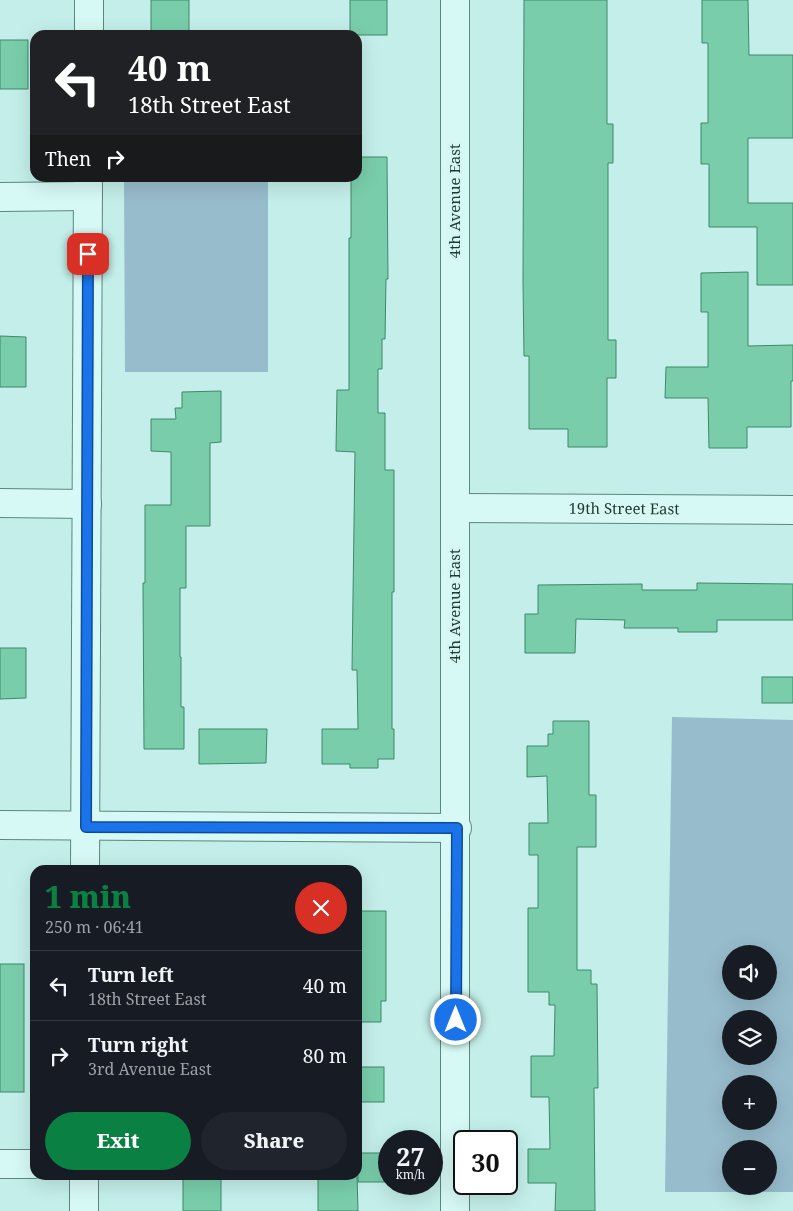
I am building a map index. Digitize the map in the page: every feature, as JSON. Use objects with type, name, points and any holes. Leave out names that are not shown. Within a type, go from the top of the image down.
[{"type":"street","points":[[89,0],[89,30]]},
{"type":"street","name":"4th Avenue East","points":[[455,0],[456,1211]]},
{"type":"street","points":[[0,197],[88,187],[85,865]]},
{"type":"street","points":[[0,503],[87,504]]},
{"type":"street","name":"19th Street East","points":[[455,508],[793,510]]},
{"type":"street","points":[[0,825],[457,828]]},
{"type":"street","points":[[0,1164],[30,1164]]},
{"type":"street","points":[[84,1180],[84,1211]]},
{"type":"shaded area","points":[[124,182],[268,182],[268,372],[125,372]]},
{"type":"shaded area","points":[[672,717],[793,720],[793,1192],[777,1192],[777,1140],[722,1140],[722,1192],[665,1192]]},
{"type":"building","points":[[151,0],[189,0],[189,30],[151,30]]},
{"type":"building","points":[[350,0],[387,0],[387,35],[362,35],[362,30],[350,30]]},
{"type":"building","points":[[524,0],[607,0],[607,124],[613,124],[613,163],[608,163],[608,340],[616,340],[616,378],[607,378],[607,447],[568,447],[568,429],[529,429],[529,356],[524,356],[523,282]]},
{"type":"building","points":[[702,0],[748,0],[749,55],[793,55],[793,138],[748,138],[748,203],[793,203],[793,285],[757,285],[757,227],[709,227],[709,164],[701,164],[701,123],[708,123],[708,43],[702,43]]},
{"type":"building","points":[[0,40],[28,40],[28,89],[0,89]]},
{"type":"building","points":[[362,157],[387,157],[388,279],[386,279],[385,339],[382,339],[382,369],[378,369],[378,413],[385,413],[385,470],[394,470],[392,729],[394,729],[394,759],[378,759],[378,768],[350,768],[350,764],[322,764],[322,729],[358,729],[357,670],[352,670],[355,452],[336,451],[337,390],[349,390],[349,238],[351,238],[351,182],[362,182]]},
{"type":"building","points":[[748,272],[748,346],[793,345],[791,427],[747,427],[747,448],[709,448],[708,398],[665,398],[666,367],[708,367],[708,312],[701,312],[701,273]]},
{"type":"building","points":[[0,336],[26,337],[26,387],[0,387]]},
{"type":"building","points":[[221,391],[221,442],[210,443],[210,526],[186,526],[186,588],[180,588],[181,707],[184,707],[184,749],[144,749],[143,583],[145,583],[145,505],[171,505],[171,452],[151,451],[151,419],[176,419],[175,408],[182,408],[182,392]]},
{"type":"building","points":[[697,583],[793,584],[793,620],[717,620],[717,632],[678,632],[678,628],[624,628],[625,620],[576,619],[575,653],[525,653],[525,614],[538,614],[538,585],[642,584],[642,590],[697,590]]},
{"type":"building","points":[[0,648],[26,648],[26,698],[0,699]]},
{"type":"building","points":[[762,677],[793,677],[793,703],[762,703]]},
{"type":"building","points":[[553,721],[589,721],[589,795],[596,795],[596,847],[577,847],[577,970],[591,970],[591,984],[597,984],[598,1088],[594,1088],[595,1211],[555,1211],[556,1183],[528,1183],[528,1149],[550,1149],[549,1097],[531,1097],[531,1056],[554,1056],[555,1005],[549,1005],[549,992],[528,992],[528,908],[538,908],[538,855],[529,855],[529,823],[548,823],[547,776],[527,777],[527,746],[548,746],[548,734],[553,734]]},
{"type":"building","points":[[199,729],[267,729],[266,763],[199,764]]},
{"type":"building","points":[[362,911],[386,911],[386,1001],[381,1001],[381,1022],[362,1022]]},
{"type":"building","points":[[0,964],[24,964],[24,1092],[0,1092]]},
{"type":"building","points":[[362,1067],[384,1067],[384,1102],[362,1102]]},
{"type":"building","points":[[362,1153],[378,1153],[378,1182],[358,1182],[358,1180],[362,1180]]},
{"type":"building","points":[[183,1180],[221,1180],[221,1211],[183,1211]]},
{"type":"building","points":[[318,1180],[357,1180],[358,1211],[318,1211]]},
{"type":"route","points":[[88,254],[86,827],[457,828],[456,1020]]}]
